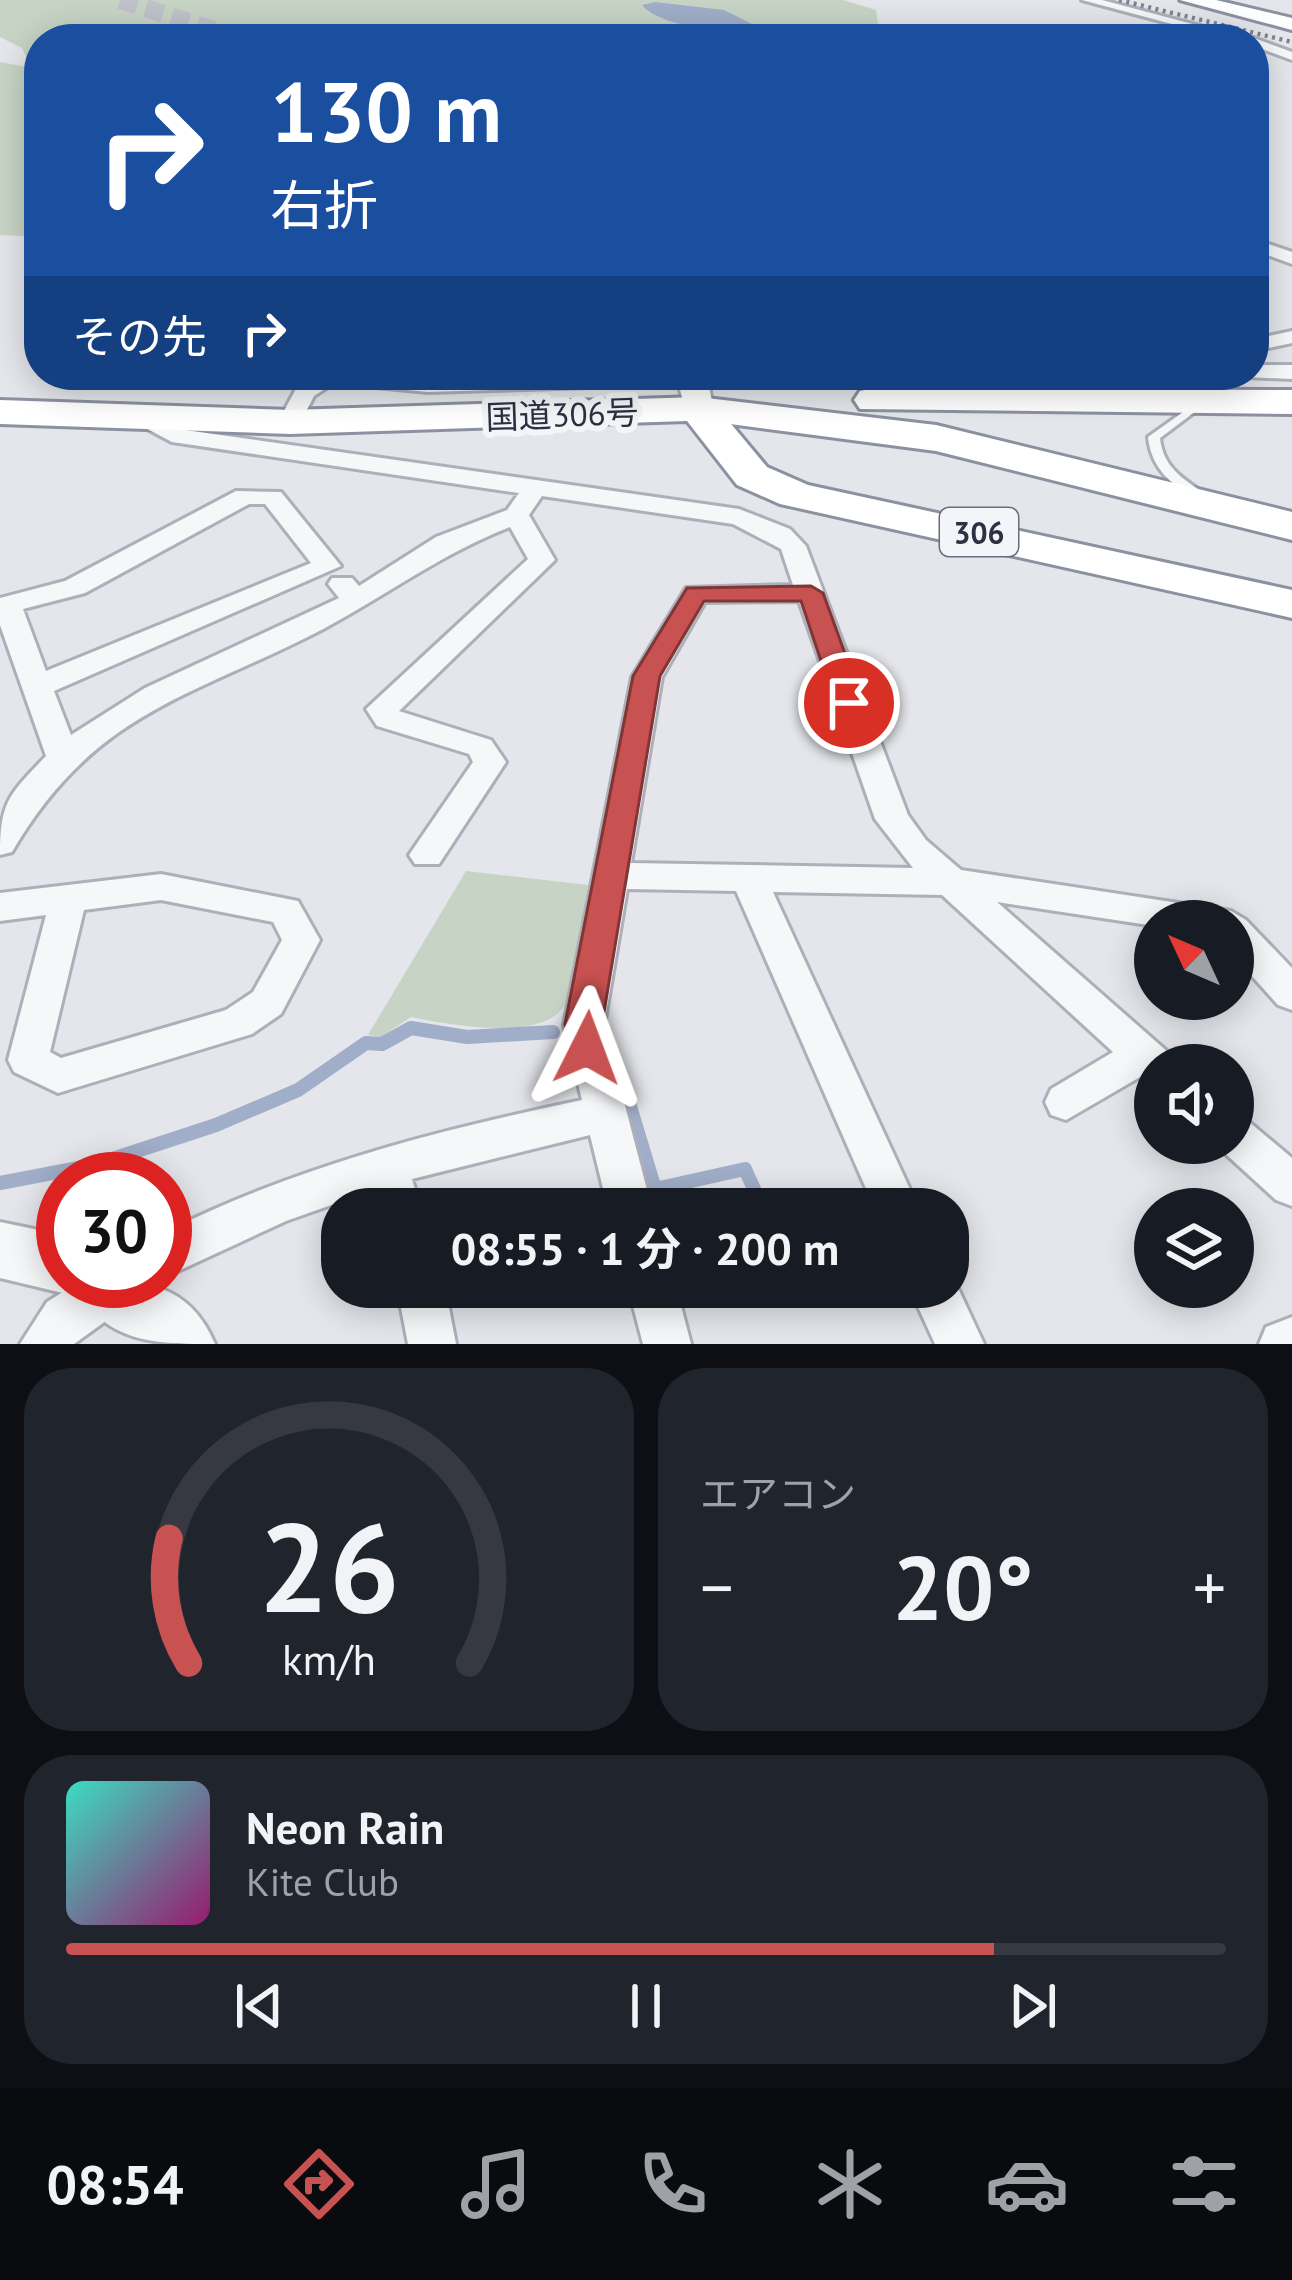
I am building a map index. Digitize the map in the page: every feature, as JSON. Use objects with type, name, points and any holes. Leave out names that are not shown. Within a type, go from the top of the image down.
[{"type":"highway","points":[[1193,0],[1292,19]]},
{"type":"highway","points":[[1222,0],[1292,19]]},
{"type":"highway","points":[[1251,0],[1292,4]]},
{"type":"highway","points":[[694,392],[784,400],[1292,402]]},
{"type":"highway","points":[[694,392],[936,437],[1285,523]]},
{"type":"highway","name":"国道306号","points":[[0,412],[290,422],[694,392]]},
{"type":"highway","name":"306","points":[[694,392],[752,476],[795,496],[1292,604]]},
{"type":"street","points":[[1088,0],[1183,24]]},
{"type":"street","points":[[290,422],[308,390]]},
{"type":"street","points":[[146,419],[172,435],[751,521],[793,546],[887,825],[1134,1047]]},
{"type":"street","points":[[0,844],[14,812],[64,758],[115,717],[167,688],[307,629],[445,543],[515,514],[536,488]]},
{"type":"street","points":[[64,758],[3,605],[75,587],[245,496],[272,497],[356,600]]},
{"type":"street","points":[[427,855],[490,762],[480,747],[388,719],[382,709],[542,560],[515,514]]},
{"type":"street","points":[[38,686],[327,566]]},
{"type":"street","points":[[624,1188],[584,1024],[646,676],[696,594],[811,593]]},
{"type":"street","points":[[610,876],[951,882],[1134,909]]},
{"type":"street","points":[[748,878],[888,1188]]},
{"type":"street","points":[[0,907],[160,887],[285,911],[302,940],[267,1003],[238,1023],[58,1076],[28,1060],[68,901]]},
{"type":"street","points":[[1254,953],[1292,994]]},
{"type":"street","points":[[1066,1102],[1134,1068]]},
{"type":"street","points":[[192,1240],[335,1180],[604,1114]]},
{"type":"street","points":[[1254,1152],[1290,1182]]},
{"type":"street","points":[[386,1165],[393,1188]]},
{"type":"street","points":[[0,1250],[36,1257]]},
{"type":"street","points":[[44,1344],[76,1308]]},
{"type":"street","points":[[148,1308],[183,1344]]},
{"type":"street","points":[[426,1308],[432,1344]]},
{"type":"street","points":[[658,1308],[667,1344]]},
{"type":"street","points":[[943,1308],[960,1344]]},
{"type":"street","points":[[1283,1344],[1292,1342]]},
{"type":"lane","points":[[1217,507],[1169,476],[1154,458],[1154,437],[1199,403],[1292,415]]},
{"type":"green space","points":[[0,0],[843,0],[876,10],[878,24],[24,24],[24,52],[0,37]]},
{"type":"green space","points":[[0,62],[24,66],[24,236],[0,235]]},
{"type":"green space","points":[[466,871],[588,885],[564,1006],[552,1017],[515,1028],[411,1017],[381,1037],[368,1035]]},
{"type":"water","points":[[655,2],[724,10],[752,24],[679,24],[642,5]]},
{"type":"waterway","points":[[0,1183],[94,1165],[216,1125],[298,1090],[366,1043],[382,1044],[411,1028],[467,1037],[553,1032]]},
{"type":"waterway","points":[[626,1093],[655,1188]]},
{"type":"waterway","points":[[660,1188],[745,1169],[754,1188]]},
{"type":"tunnel","points":[[120,0],[194,24]]},
{"type":"railway","points":[[1119,0],[1218,24]]},
{"type":"railway","points":[[1269,36],[1292,42]]},
{"type":"route","points":[[587,1048],[584,1024],[646,676],[696,594],[811,593],[849,703]]}]
